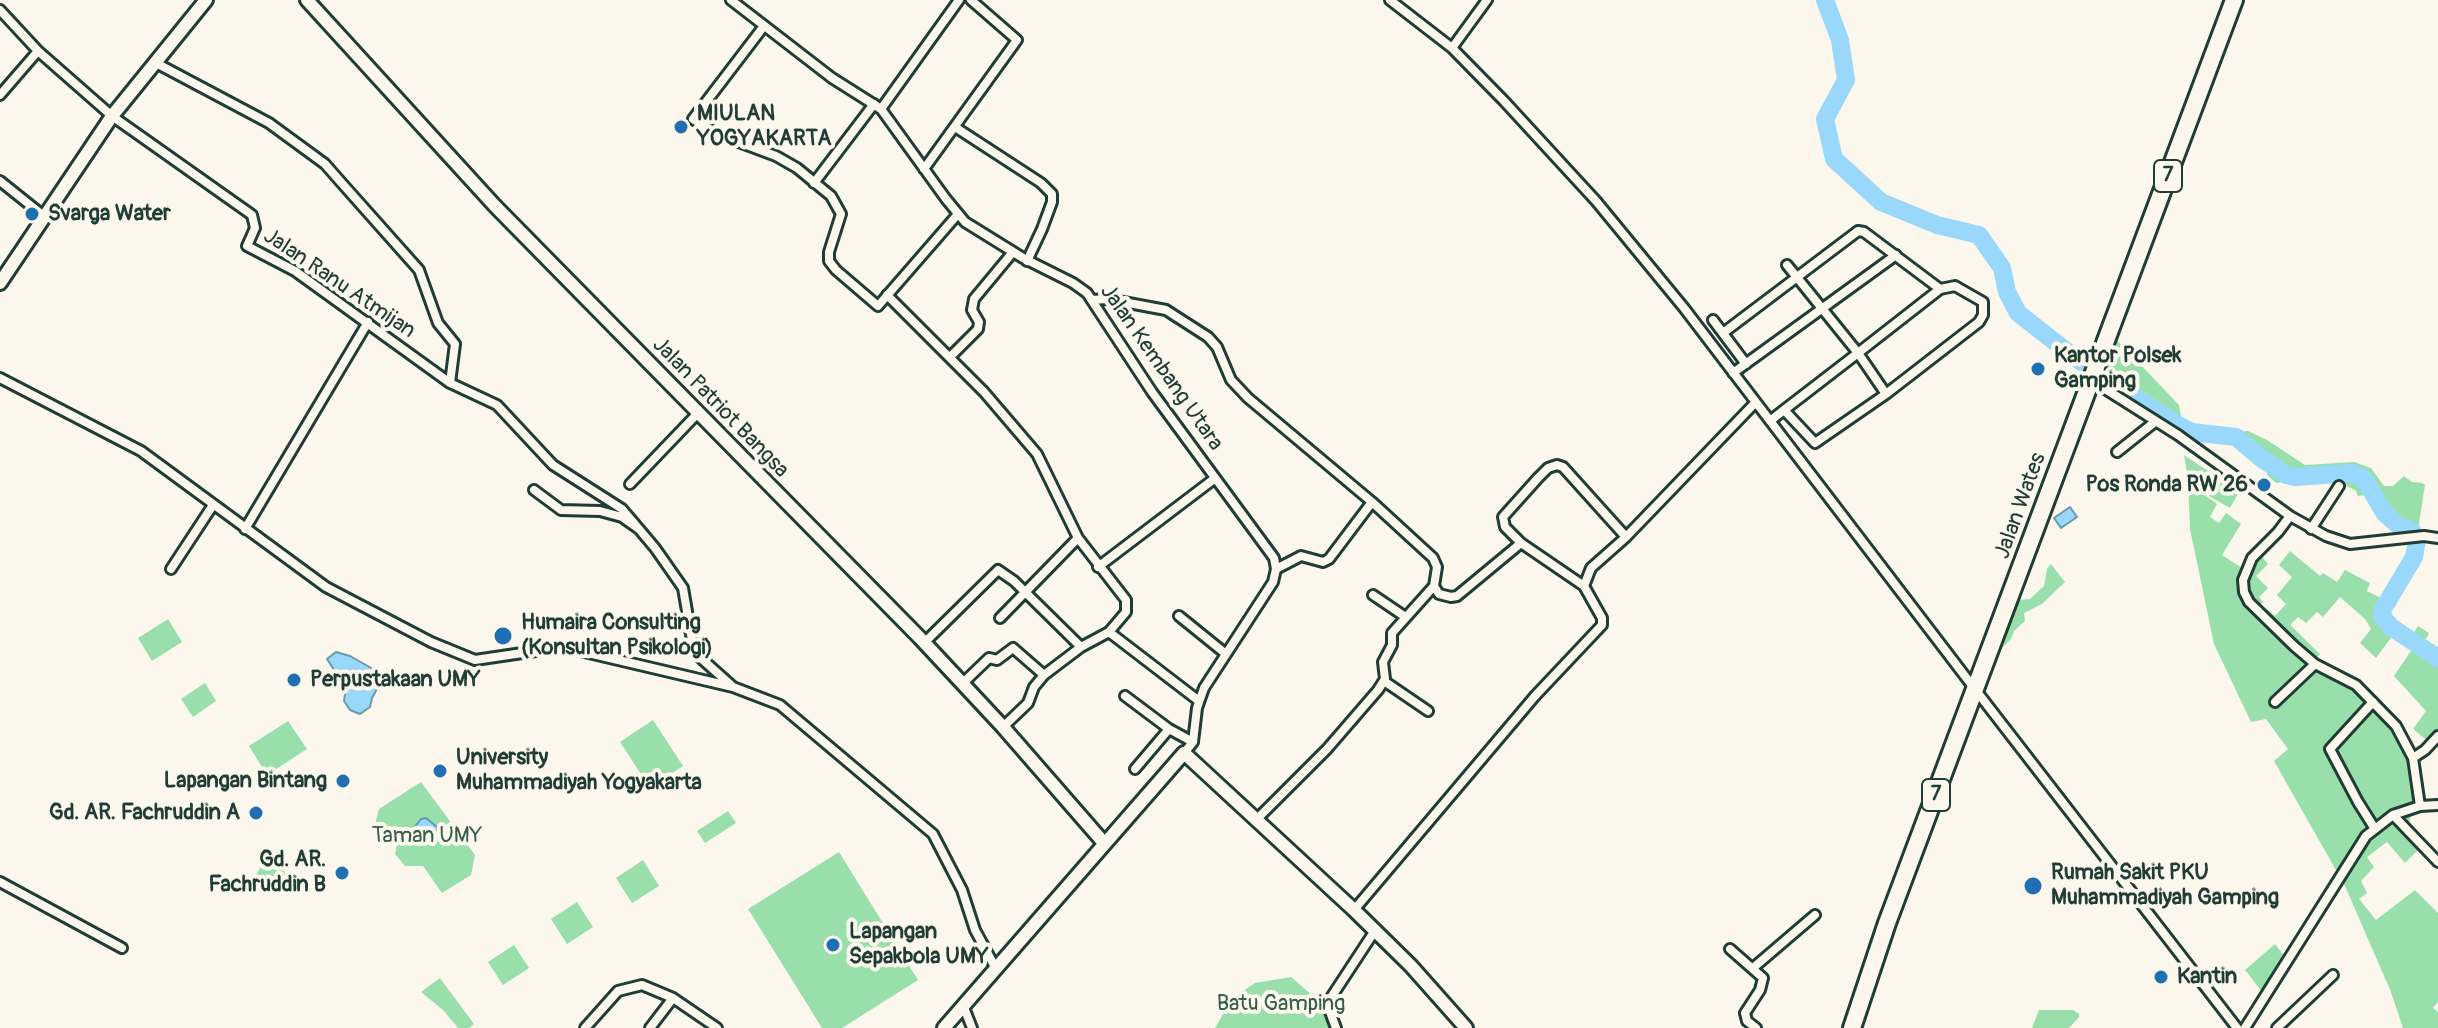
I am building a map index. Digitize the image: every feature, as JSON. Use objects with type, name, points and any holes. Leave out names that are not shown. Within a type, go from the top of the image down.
[{"type":"highway","name":"Jalan Wates","points":[[1852,1028],[1887,923],[2234,0]]},
{"type":"street","points":[[0,283],[112,116],[206,0]]},
{"type":"street","name":"Jalan Patriot Bangsa","points":[[307,0],[495,206],[924,643],[1003,727],[1104,843]]},
{"type":"street","name":"Jalan Kembang Utara","points":[[731,0],[832,78],[878,106],[971,227],[1027,261],[1079,287],[1092,300],[1214,479],[1270,553],[1276,569]]},
{"type":"street","points":[[814,183],[959,0]]},
{"type":"street","points":[[924,169],[1017,40],[971,0]]},
{"type":"street","points":[[1390,0],[1452,48],[1596,201],[1684,308],[2237,1028]]},
{"type":"street","points":[[1452,48],[1487,0]]},
{"type":"street","points":[[0,10],[38,51],[112,116]]},
{"type":"street","points":[[764,26],[693,119],[717,134],[776,156],[797,168],[831,196],[841,214],[829,252],[832,266],[878,306],[958,214]]},
{"type":"street","points":[[0,95],[38,51]]},
{"type":"street","points":[[156,63],[269,123],[332,172],[419,270],[438,323],[455,344],[454,385]]},
{"type":"street","name":"Jalan Ranu Atmijan","points":[[112,116],[252,215],[255,228],[247,246],[295,271],[454,385],[497,405],[553,465],[613,503],[639,529]]},
{"type":"street","points":[[955,127],[1041,183],[1052,194],[1052,202],[1027,261]]},
{"type":"street","points":[[0,181],[45,217]]},
{"type":"street","points":[[1723,333],[1858,231],[1864,232],[1940,289]]},
{"type":"street","points":[[950,357],[978,329],[979,322],[972,310],[975,296],[1013,252]]},
{"type":"street","points":[[1733,373],[1896,255]]},
{"type":"street","points":[[1787,265],[1858,353],[1886,394]]},
{"type":"street","points":[[1770,421],[1784,410],[1858,353],[1940,289],[1955,286],[1980,299],[1984,308],[1979,322],[1886,394],[1815,443],[1784,410]]},
{"type":"street","points":[[887,295],[1006,415],[1037,454],[1078,538],[1127,604],[1126,612],[1109,632],[1081,647],[1044,675],[1034,687],[1028,703],[1003,727]]},
{"type":"street","points":[[1092,300],[1107,299],[1155,307],[1183,318],[1213,342],[1231,380],[1248,398],[1372,502],[1433,558],[1437,567],[1434,586],[1437,592],[1457,596],[1521,543]]},
{"type":"street","points":[[1713,320],[1746,364]]},
{"type":"street","points":[[245,529],[368,322]]},
{"type":"street","points":[[2093,376],[2311,529],[2350,544],[2438,538]]},
{"type":"street","points":[[0,378],[141,451],[326,587],[431,642],[473,659],[563,647],[733,687],[783,706],[933,834],[963,893],[975,930],[995,967]]},
{"type":"street","points":[[1584,586],[1591,568],[1626,537],[1755,403]]},
{"type":"street","points":[[630,484],[697,414]]},
{"type":"street","points":[[2117,452],[2156,421]]},
{"type":"street","points":[[1354,910],[1535,696],[1602,625],[1602,618],[1584,586],[1521,543],[1505,527],[1503,517],[1548,468],[1557,465],[1563,467],[1626,537]]},
{"type":"street","points":[[1098,567],[1214,479]]},
{"type":"street","points":[[2311,529],[2339,486]]},
{"type":"street","points":[[534,490],[561,510],[600,511],[622,517],[639,529],[683,588],[694,652],[733,687]]},
{"type":"street","points":[[944,1028],[1189,747],[1199,701],[1273,582],[1276,569],[1301,556],[1323,562],[1329,559],[1372,502]]},
{"type":"street","points":[[171,569],[213,505]]},
{"type":"street","points":[[2290,516],[2252,558],[2243,580],[2244,592],[2263,616],[2315,664],[2347,680],[2396,726],[2413,758],[2420,806]]},
{"type":"street","points":[[1000,618],[1078,538]]},
{"type":"street","points":[[924,643],[996,570],[1004,572],[1081,647]]},
{"type":"street","points":[[1257,819],[1327,749],[1384,681],[1384,658],[1392,645],[1392,633],[1434,586]]},
{"type":"street","points":[[1373,595],[1404,616]]},
{"type":"street","points":[[1179,616],[1226,654]]},
{"type":"street","points":[[1109,632],[1199,701]]},
{"type":"street","points":[[962,684],[989,658],[997,660],[1013,648],[1044,675]]},
{"type":"street","points":[[2275,702],[2315,664]]},
{"type":"street","points":[[1384,681],[1428,711]]},
{"type":"street","points":[[1125,696],[1189,747],[1257,819],[1411,966],[1466,1028]]},
{"type":"street","points":[[2373,702],[2330,749],[2375,829]]},
{"type":"street","points":[[1135,769],[1169,729]]},
{"type":"street","points":[[2413,758],[2438,736]]},
{"type":"street","points":[[2245,1028],[2366,836],[2393,815],[2420,806],[2438,805]]},
{"type":"street","points":[[2393,815],[2438,862]]},
{"type":"street","points":[[0,882],[122,948]]},
{"type":"street","points":[[1753,968],[1815,915]]},
{"type":"street","points":[[1336,1028],[1329,1009],[1332,996],[1374,932]]},
{"type":"street","points":[[1730,949],[1761,975],[1763,981],[1745,1013],[1747,1021],[1756,1028]]},
{"type":"street","points":[[2277,1028],[2333,975]]},
{"type":"street","points":[[585,1028],[618,991],[633,985],[646,985],[673,998],[717,1028]]},
{"type":"street","points":[[650,1028],[673,998]]},
{"type":"street","points":[[963,1005],[972,1028]]},
{"type":"green space","points":[[2117,340],[2179,405],[2182,423],[2106,373]]},
{"type":"green space","points":[[2248,431],[2305,465],[2354,462],[2371,468],[2384,486],[2393,486],[2404,476],[2412,482],[2422,483],[2425,485],[2418,530],[2398,523],[2383,504],[2366,495],[2358,496],[2356,491],[2342,483],[2347,474],[2276,483],[2267,475],[2270,468],[2246,452],[2239,442],[2236,432]]},
{"type":"green space","points":[[2184,455],[2217,477],[2206,496],[2217,504],[2210,517],[2219,523],[2226,513],[2241,524],[2222,555],[2242,568],[2264,539],[2271,544],[2260,554],[2268,564],[2256,576],[2268,588],[2259,597],[2263,602],[2259,606],[2264,612],[2267,609],[2275,616],[2286,604],[2277,595],[2292,577],[2279,565],[2290,551],[2320,576],[2323,573],[2337,582],[2345,570],[2370,583],[2367,591],[2385,600],[2378,613],[2379,619],[2393,635],[2376,658],[2360,643],[2371,629],[2365,619],[2340,597],[2323,617],[2317,612],[2306,623],[2298,617],[2290,625],[2320,654],[2308,668],[2349,689],[2371,706],[2393,727],[2409,756],[2414,802],[2409,824],[2424,844],[2405,863],[2387,842],[2367,857],[2374,867],[2361,881],[2367,893],[2359,899],[2376,920],[2415,890],[2438,913],[2438,1002],[2433,1008],[2438,1012],[2438,1028],[2403,1028],[2391,992],[2345,886],[2274,761],[2288,749],[2266,719],[2251,722],[2214,644],[2190,529]]},
{"type":"green space","points":[[2218,480],[2239,492],[2230,508],[2209,496]]},
{"type":"green space","points":[[2051,564],[2065,582],[2042,604],[2024,613],[2025,621],[2002,648],[2019,600],[2030,599],[2044,586]]},
{"type":"green space","points":[[168,619],[182,642],[152,661],[138,638]]},
{"type":"green space","points":[[2418,626],[2429,633],[2424,643],[2438,651],[2438,732],[2429,742],[2413,729],[2426,711],[2394,676],[2413,648],[2408,643]]},
{"type":"green space","points":[[205,683],[216,701],[193,717],[181,699]]},
{"type":"green space","points":[[653,720],[683,766],[650,788],[620,742]]},
{"type":"green space","points":[[288,721],[307,749],[267,775],[249,746]]},
{"type":"green space","name":"Taman UMY","points":[[421,782],[475,855],[471,875],[442,893],[423,866],[405,866],[395,854],[399,834],[374,828],[379,809]]},
{"type":"green space","points":[[728,811],[736,823],[705,843],[697,831]]},
{"type":"green space","name":"Lapangan Sepakbola UMY","points":[[839,852],[918,980],[842,1028],[822,1028],[748,909]]},
{"type":"green space","points":[[643,860],[659,886],[632,903],[616,878]]},
{"type":"green space","points":[[268,864],[284,870],[287,884],[282,893],[255,877],[260,868]]},
{"type":"green space","points":[[577,902],[593,927],[567,944],[551,919]]},
{"type":"green space","points":[[2275,944],[2285,957],[2263,993],[2245,970]]},
{"type":"green space","points":[[514,945],[529,968],[503,985],[488,962]]},
{"type":"green space","name":"Batu Gamping","points":[[1291,977],[1319,1001],[1331,1028],[1215,1028],[1233,998],[1255,983]]},
{"type":"green space","points":[[440,978],[474,1024],[469,1028],[458,1028],[443,1010],[421,992]]},
{"type":"green space","points":[[2039,1010],[2073,1010],[2079,1017],[2069,1028],[2032,1028]]},
{"type":"water","points":[[2070,507],[2077,517],[2061,528],[2054,518]]},
{"type":"water","points":[[336,652],[350,656],[383,678],[370,707],[360,714],[350,710],[344,701],[346,688],[327,659]]},
{"type":"water","points":[[426,818],[437,827],[438,837],[431,843],[425,834],[413,829],[421,819]]},
{"type":"waterway","points":[[1825,0],[1840,40],[1846,80],[1825,119],[1834,159],[1881,202],[1937,225],[1979,235],[2002,268],[2007,292],[2018,313],[2074,357],[2178,425],[2192,432],[2236,437],[2286,475],[2353,473],[2365,480],[2385,514],[2412,531],[2417,540],[2414,557],[2383,609],[2382,616],[2391,627],[2438,658]]},
{"type":"place","name":"MIULAN YOGYAKARTA","points":[[681,127]]},
{"type":"place","name":"Svarga Water","points":[[32,214]]},
{"type":"place","name":"Kantor Polsek Gamping","points":[[2038,369]]},
{"type":"place","name":"Pos Ronda RW 26","points":[[2264,485]]},
{"type":"place","name":"Humaira Consulting (Konsultan Psikologi)","points":[[503,636]]},
{"type":"place","name":"Perpustakaan UMY","points":[[294,680]]},
{"type":"place","name":"University Muhammadiyah Yogyakarta","points":[[440,771]]},
{"type":"place","name":"Lapangan Bintang","points":[[343,781]]},
{"type":"place","name":"Gd. AR. Fachruddin A","points":[[256,813]]},
{"type":"place","name":"Gd. AR. Fachruddin B","points":[[342,873]]},
{"type":"place","name":"Rumah Sakit PKU Muhammadiyah Gamping","points":[[2033,886]]},
{"type":"place","name":"Lapangan Sepakbola UMY","points":[[833,945]]},
{"type":"place","name":"Kantin","points":[[2161,977]]}]
